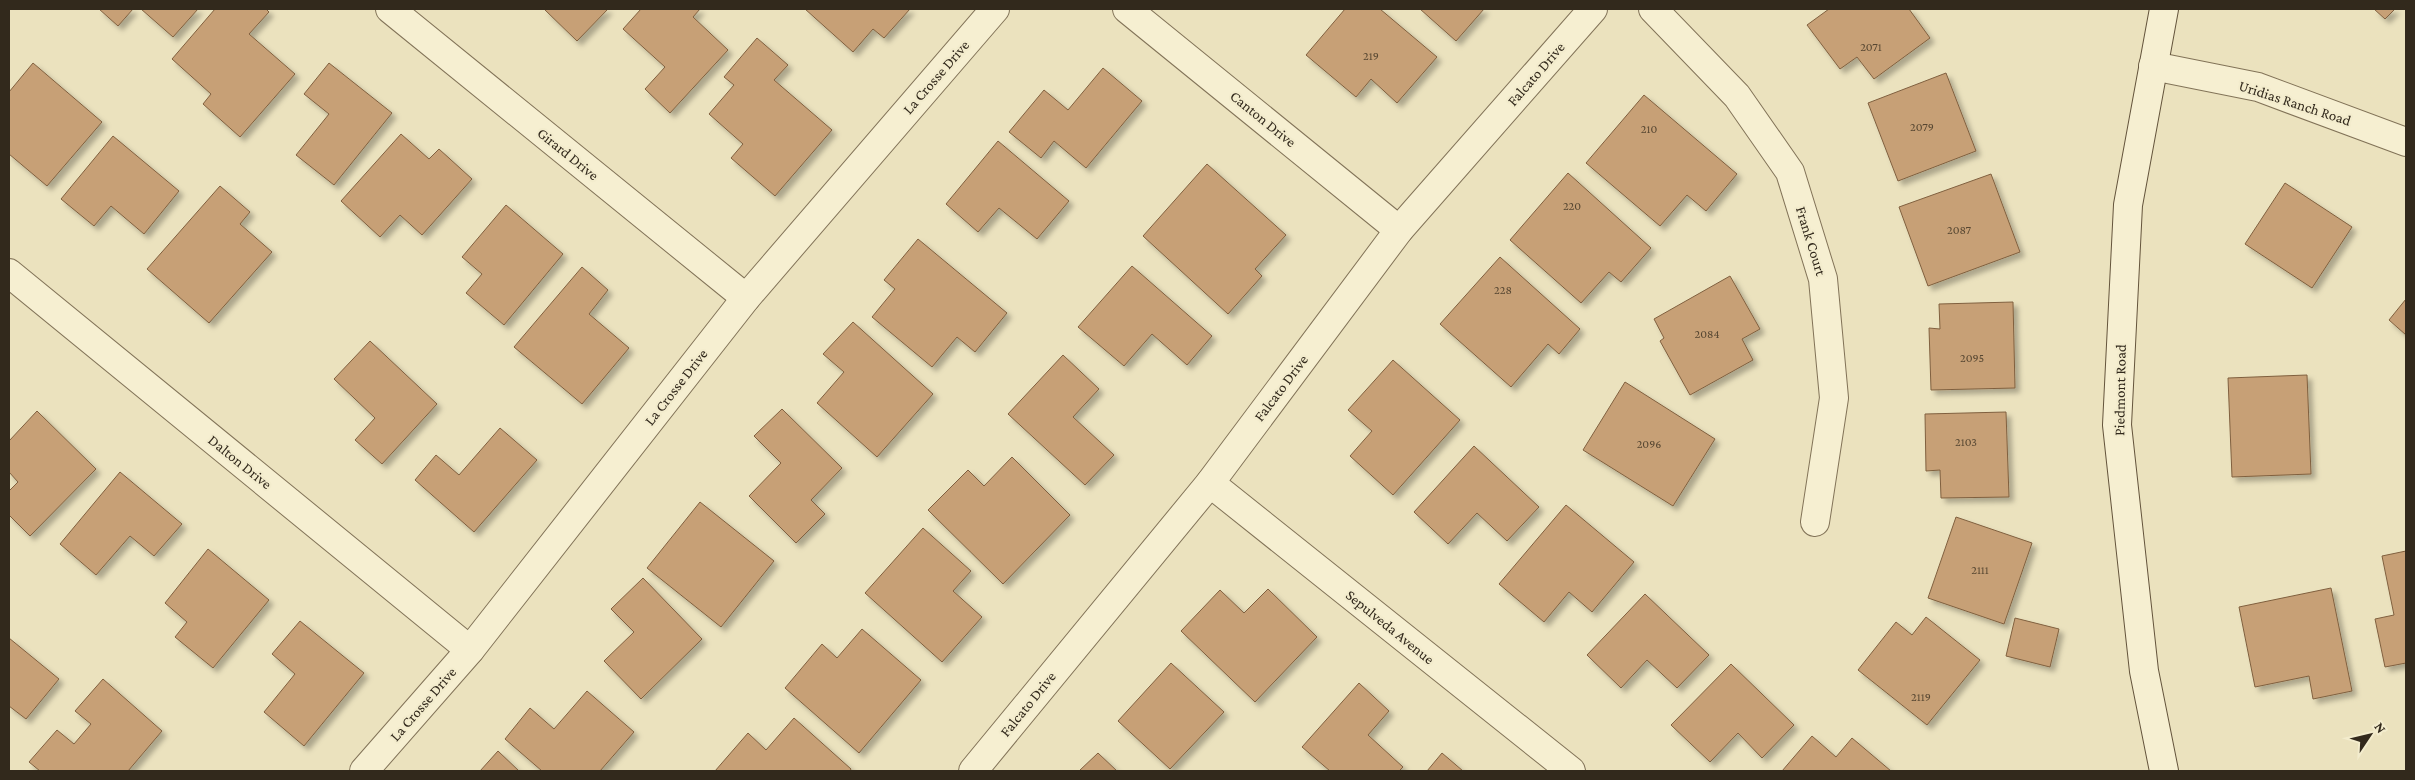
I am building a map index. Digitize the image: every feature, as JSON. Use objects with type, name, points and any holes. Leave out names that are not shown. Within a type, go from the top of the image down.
[{"type":"street","name":"Girard Drive","points":[[390,9],[746,298]]},
{"type":"street","name":"La Crosse Drive","points":[[364,771],[470,650],[746,298],[995,9]]},
{"type":"street","name":"Canton Drive","points":[[1127,9],[1399,230]]},
{"type":"street","name":"Falcato Drive","points":[[973,771],[1210,483],[1399,230],[1593,9]]},
{"type":"street","name":"Frank Court","points":[[1653,9],[1737,96],[1790,172],[1823,279],[1834,398],[1815,522]]},
{"type":"street","name":"Piedmont Road","points":[[2164,9],[2128,205],[2117,425],[2144,671],[2164,771]]},
{"type":"street","name":"Uridias Ranch Road","points":[[2153,66],[2258,87],[2406,142]]},
{"type":"street","name":"Dalton Drive","points":[[9,274],[470,650]]},
{"type":"street","name":"Sepulveda Avenue","points":[[1210,483],[1571,771]]},
{"type":"building","points":[[99,9],[133,9],[118,26]]},
{"type":"building","points":[[141,9],[198,9],[173,37]]},
{"type":"building","points":[[215,9],[266,9],[269,12],[249,34],[295,74],[240,137],[203,104],[211,94],[172,59]]},
{"type":"building","points":[[544,9],[608,9],[577,41]]},
{"type":"building","points":[[641,9],[700,9],[693,17],[728,50],[670,113],[645,89],[665,67],[623,29]]},
{"type":"building","points":[[805,9],[910,9],[884,38],[873,29],[853,52]]},
{"type":"building","points":[[1345,9],[1380,9],[1437,57],[1397,103],[1371,79],[1356,97],[1306,55]]},
{"type":"building","points":[[1420,9],[1484,9],[1456,41]]},
{"type":"building","points":[[1829,9],[1909,9],[1930,38],[1874,79],[1857,57],[1840,69],[1807,25]]},
{"type":"building","points":[[2374,9],[2395,9],[2385,19]]},
{"type":"building","points":[[757,38],[788,65],[774,80],[832,130],[775,196],[731,158],[743,144],[709,114],[734,85],[724,77]]},
{"type":"building","points":[[33,63],[102,122],[47,186],[9,154],[9,92]]},
{"type":"building","points":[[329,63],[392,113],[334,185],[296,155],[329,114],[304,94]]},
{"type":"building","points":[[1103,68],[1142,101],[1086,168],[1054,141],[1041,158],[1009,132],[1044,90],[1068,110]]},
{"type":"building","points":[[1946,73],[1976,151],[1898,181],[1868,103]]},
{"type":"building","points":[[1644,95],[1737,174],[1706,211],[1687,195],[1660,226],[1586,163]]},
{"type":"building","points":[[401,134],[429,159],[439,149],[472,179],[422,235],[400,215],[380,237],[341,201]]},
{"type":"building","points":[[113,136],[179,191],[144,234],[111,206],[94,226],[61,199]]},
{"type":"building","points":[[998,141],[1069,201],[1037,239],[999,208],[978,232],[946,204]]},
{"type":"building","points":[[1207,164],[1286,235],[1255,269],[1262,276],[1228,314],[1143,236]]},
{"type":"building","points":[[1568,173],[1651,248],[1621,282],[1609,272],[1581,303],[1510,240]]},
{"type":"building","points":[[1991,174],[2020,252],[1928,286],[1899,207]]},
{"type":"building","points":[[2285,183],[2352,227],[2312,288],[2245,244]]},
{"type":"building","points":[[220,186],[250,212],[240,224],[272,252],[209,323],[147,269]]},
{"type":"building","points":[[506,205],[563,254],[504,325],[466,293],[482,274],[462,257]]},
{"type":"building","points":[[918,239],[1007,313],[975,352],[957,337],[932,367],[872,317],[895,289],[884,280]]},
{"type":"building","points":[[1500,257],[1580,329],[1559,354],[1548,344],[1511,387],[1440,324]]},
{"type":"building","points":[[1132,266],[1212,336],[1187,365],[1152,334],[1124,366],[1078,327]]},
{"type":"building","points":[[582,267],[608,290],[589,314],[629,348],[582,404],[514,347]]},
{"type":"building","points":[[1730,276],[1760,329],[1742,339],[1753,360],[1690,395],[1660,341],[1664,338],[1654,319]]},
{"type":"building","points":[[2406,299],[2406,335],[2389,320]]},
{"type":"building","points":[[2013,302],[2015,388],[1931,390],[1929,328],[1940,329],[1939,304]]},
{"type":"building","points":[[853,322],[933,394],[877,457],[817,403],[844,372],[823,354]]},
{"type":"building","points":[[370,341],[437,404],[382,464],[355,440],[375,418],[334,379]]},
{"type":"building","points":[[1063,355],[1099,389],[1073,417],[1114,455],[1085,485],[1008,414]]},
{"type":"building","points":[[1393,360],[1460,420],[1393,495],[1350,456],[1372,431],[1348,410]]},
{"type":"building","points":[[2307,375],[2311,474],[2232,477],[2228,378]]},
{"type":"building","points":[[1625,382],[1715,439],[1673,506],[1583,450]]},
{"type":"building","points":[[782,409],[842,468],[811,500],[825,514],[796,543],[749,496],[781,463],[754,436]]},
{"type":"building","points":[[37,411],[96,469],[30,536],[9,515],[9,491],[18,482],[9,472],[9,441]]},
{"type":"building","points":[[2006,412],[2009,497],[1941,498],[1940,470],[1926,471],[1925,414]]},
{"type":"building","points":[[500,428],[537,460],[474,532],[415,480],[436,455],[459,475]]},
{"type":"building","points":[[1474,446],[1539,507],[1507,541],[1477,513],[1448,544],[1414,512]]},
{"type":"building","points":[[1012,457],[1070,515],[1003,584],[928,510],[968,470],[984,486]]},
{"type":"building","points":[[120,472],[182,524],[154,556],[130,536],[96,575],[60,544]]},
{"type":"building","points":[[700,502],[774,561],[721,627],[647,568]]},
{"type":"building","points":[[1566,505],[1634,562],[1592,612],[1569,592],[1544,622],[1499,584]]},
{"type":"building","points":[[1956,517],[2032,543],[2004,624],[1928,598]]},
{"type":"building","points":[[923,528],[971,571],[953,591],[982,617],[942,662],[865,593]]},
{"type":"building","points":[[208,549],[269,600],[213,668],[175,637],[187,622],[165,603]]},
{"type":"building","points":[[2406,551],[2406,663],[2385,667],[2375,619],[2394,615],[2382,556]]},
{"type":"building","points":[[643,578],[702,639],[641,699],[604,661],[634,632],[611,609]]},
{"type":"building","points":[[2331,588],[2352,691],[2313,699],[2309,676],[2255,687],[2239,607]]},
{"type":"building","points":[[1268,589],[1317,637],[1255,702],[1181,631],[1220,590],[1244,613]]},
{"type":"building","points":[[1645,594],[1709,655],[1677,688],[1647,660],[1621,688],[1587,655]]},
{"type":"building","points":[[1926,617],[1980,660],[1927,725],[1858,670],[1896,622],[1912,635]]},
{"type":"building","points":[[2015,618],[2059,629],[2050,667],[2006,656]]},
{"type":"building","points":[[300,621],[364,673],[304,746],[264,712],[295,674],[272,654]]},
{"type":"building","points":[[862,629],[921,680],[859,753],[785,688],[822,644],[837,658]]},
{"type":"building","points":[[9,638],[59,679],[26,719],[9,706]]},
{"type":"building","points":[[1171,663],[1224,712],[1170,769],[1118,721]]},
{"type":"building","points":[[1731,664],[1794,725],[1762,758],[1738,733],[1710,762],[1671,725]]},
{"type":"building","points":[[103,679],[162,731],[128,771],[40,771],[29,762],[57,730],[74,744],[91,724],[75,711]]},
{"type":"building","points":[[1359,683],[1389,711],[1368,735],[1403,767],[1399,771],[1330,771],[1302,747]]},
{"type":"building","points":[[587,691],[634,732],[600,771],[542,771],[505,739],[530,708],[554,729]]},
{"type":"building","points":[[794,718],[851,769],[850,771],[715,771],[748,733],[766,750]]},
{"type":"building","points":[[1812,736],[1836,757],[1852,738],[1891,771],[1782,771]]},
{"type":"building","points":[[498,751],[519,771],[480,771]]},
{"type":"building","points":[[1098,753],[1117,771],[1079,771]]},
{"type":"building","points":[[1442,753],[1463,771],[1427,771]]}]
